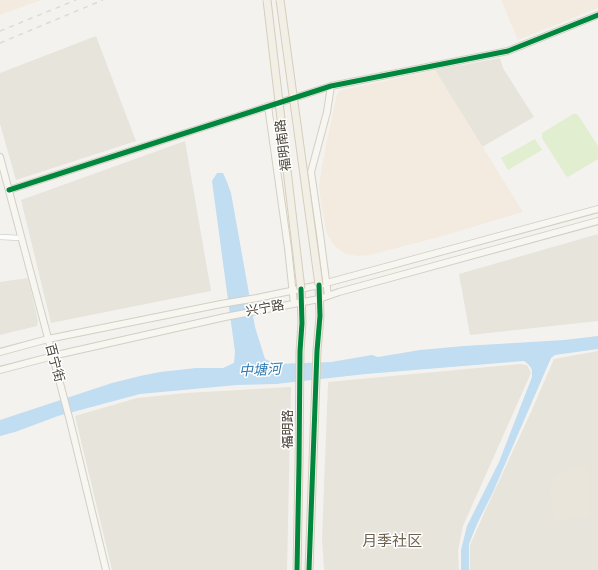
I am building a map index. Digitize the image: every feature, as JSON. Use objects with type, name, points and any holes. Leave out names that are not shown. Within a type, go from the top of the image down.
[{"type":"main road","name":"福明南路","points":[[267,0],[301,289]]},
{"type":"main road","name":"福明南路","points":[[280,0],[319,285]]},
{"type":"main road","name":"福明路","points":[[310,570],[317,350],[320,316],[319,285]]},
{"type":"main road","name":"福明路","points":[[297,570],[300,464],[300,351],[302,323],[298,303],[301,289]]},
{"type":"street","points":[[9,190],[331,86],[508,51],[598,16]]},
{"type":"street","points":[[328,296],[311,172],[328,112],[331,86]]},
{"type":"street","points":[[268,106],[293,290],[298,303]]},
{"type":"street","name":"百宁街","points":[[0,157],[70,421],[106,570]]},
{"type":"street","name":"兴宁路","points":[[0,352],[48,339],[319,285],[598,209]]},
{"type":"street","name":"兴宁路","points":[[0,370],[52,356],[225,317],[319,299],[598,221]]},
{"type":"street","points":[[0,237],[21,238]]},
{"type":"shaded area","points":[[0,0],[41,0],[0,15]]},
{"type":"shaded area","points":[[501,0],[598,0],[598,8],[518,40]]},
{"type":"shaded area","points":[[96,36],[136,141],[16,180],[0,124],[0,73]]},
{"type":"shaded area","points":[[500,58],[503,68],[534,117],[482,147],[435,70]]},
{"type":"shaded area","points":[[435,70],[523,212],[439,237],[370,255],[358,256],[345,254],[334,245],[327,234],[319,187],[322,165],[336,98],[339,91]]},
{"type":"shaded area","points":[[185,141],[211,291],[51,323],[21,200]]},
{"type":"shaded area","points":[[598,234],[598,321],[470,335],[459,274]]},
{"type":"shaded area","points":[[28,278],[38,321],[37,326],[0,335],[0,282]]},
{"type":"shaded area","points":[[598,351],[598,570],[470,570],[470,545],[554,359]]},
{"type":"shaded area","points":[[520,364],[527,365],[531,373],[463,526],[458,551],[459,570],[324,570],[322,539],[328,382]]},
{"type":"shaded area","points":[[291,387],[287,570],[112,570],[75,416],[137,398],[186,393]]},
{"type":"shaded area","points":[[587,467],[590,516],[554,520],[550,493],[551,485],[556,476],[565,470]]},
{"type":"green space","points":[[573,114],[578,115],[598,146],[598,159],[568,177],[542,138],[542,133]]},
{"type":"green space","points":[[535,139],[542,150],[508,170],[501,158]]},
{"type":"water","name":"中塘河","points":[[217,173],[223,173],[231,193],[255,327],[265,359],[276,364],[331,362],[372,355],[378,357],[420,350],[564,340],[598,336],[598,349],[555,355],[551,358],[469,544],[469,570],[461,570],[461,550],[467,526],[499,462],[532,377],[531,368],[524,361],[366,374],[276,384],[237,385],[140,394],[58,416],[0,436],[0,420],[112,383],[160,372],[196,368],[223,368],[234,363],[235,352],[212,181]]},
{"type":"railway","points":[[0,31],[76,0]]},
{"type":"railway","points":[[0,43],[103,0]]},
{"type":"cycle path","points":[[9,190],[331,86],[508,51],[598,15]]},
{"type":"cycle path","points":[[309,570],[317,351],[320,316],[319,285]]},
{"type":"cycle path","points":[[297,570],[300,351],[302,323],[301,289]]},
{"type":"district","name":"月季社区","points":[[392,542]]}]
